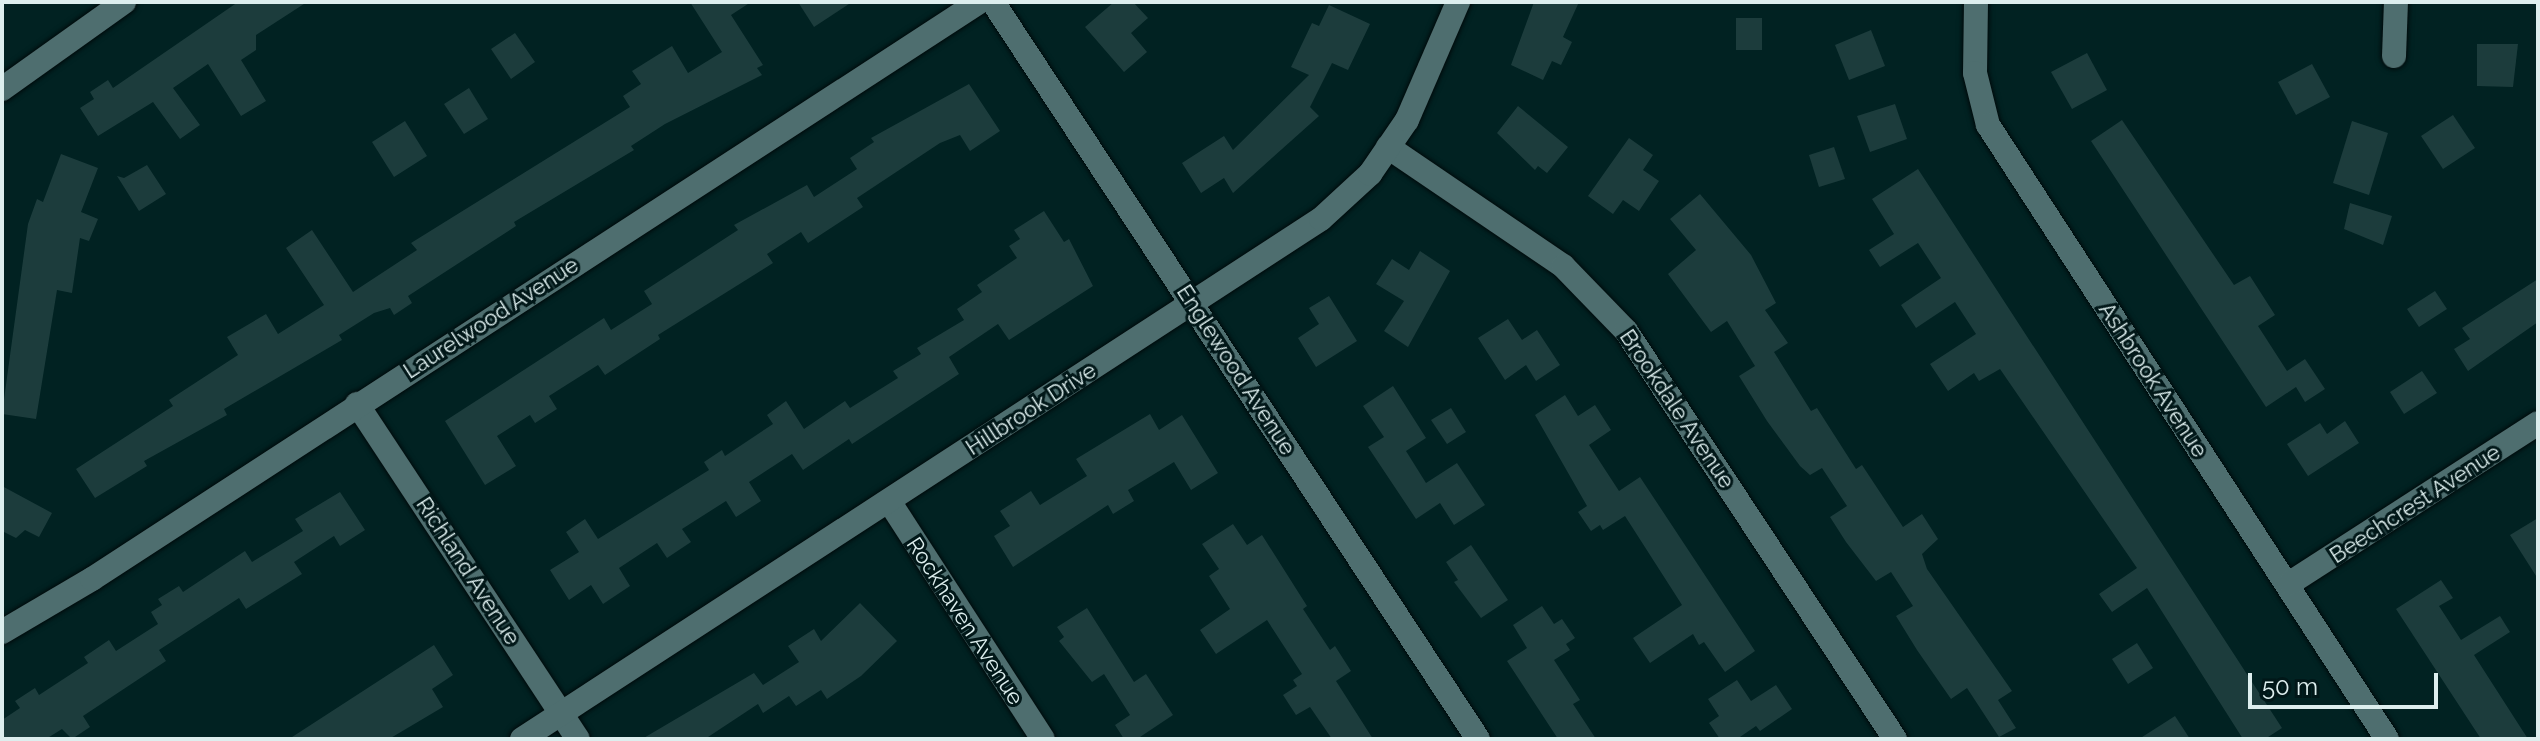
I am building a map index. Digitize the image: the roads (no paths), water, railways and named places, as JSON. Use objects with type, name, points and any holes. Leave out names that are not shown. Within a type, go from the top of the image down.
[{"type":"street","points":[[2,89],[124,2]]},
{"type":"street","name":"Laurelwood Avenue","points":[[2,632],[92,579],[979,2]]},
{"type":"street","name":"Englewood Avenue","points":[[993,2],[1478,739]]},
{"type":"street","name":"Hillbrook Drive","points":[[522,739],[1321,219],[1370,174],[1388,147],[1425,84],[1458,2]]},
{"type":"street","name":"Ashbrook Avenue","points":[[1976,2],[1975,73],[1988,125],[2290,583],[2307,618],[2387,739]]},
{"type":"street","points":[[2394,56],[2396,2]]},
{"type":"street","name":"Brookdale Avenue","points":[[1388,147],[1563,266],[1626,331],[1895,739]]},
{"type":"street","name":"Richland Avenue","points":[[357,404],[578,739]]},
{"type":"street","name":"Beechcrest Avenue","points":[[2290,583],[2538,423]]},
{"type":"street","name":"Rockhaven Avenue","points":[[889,501],[1043,739]]}]
